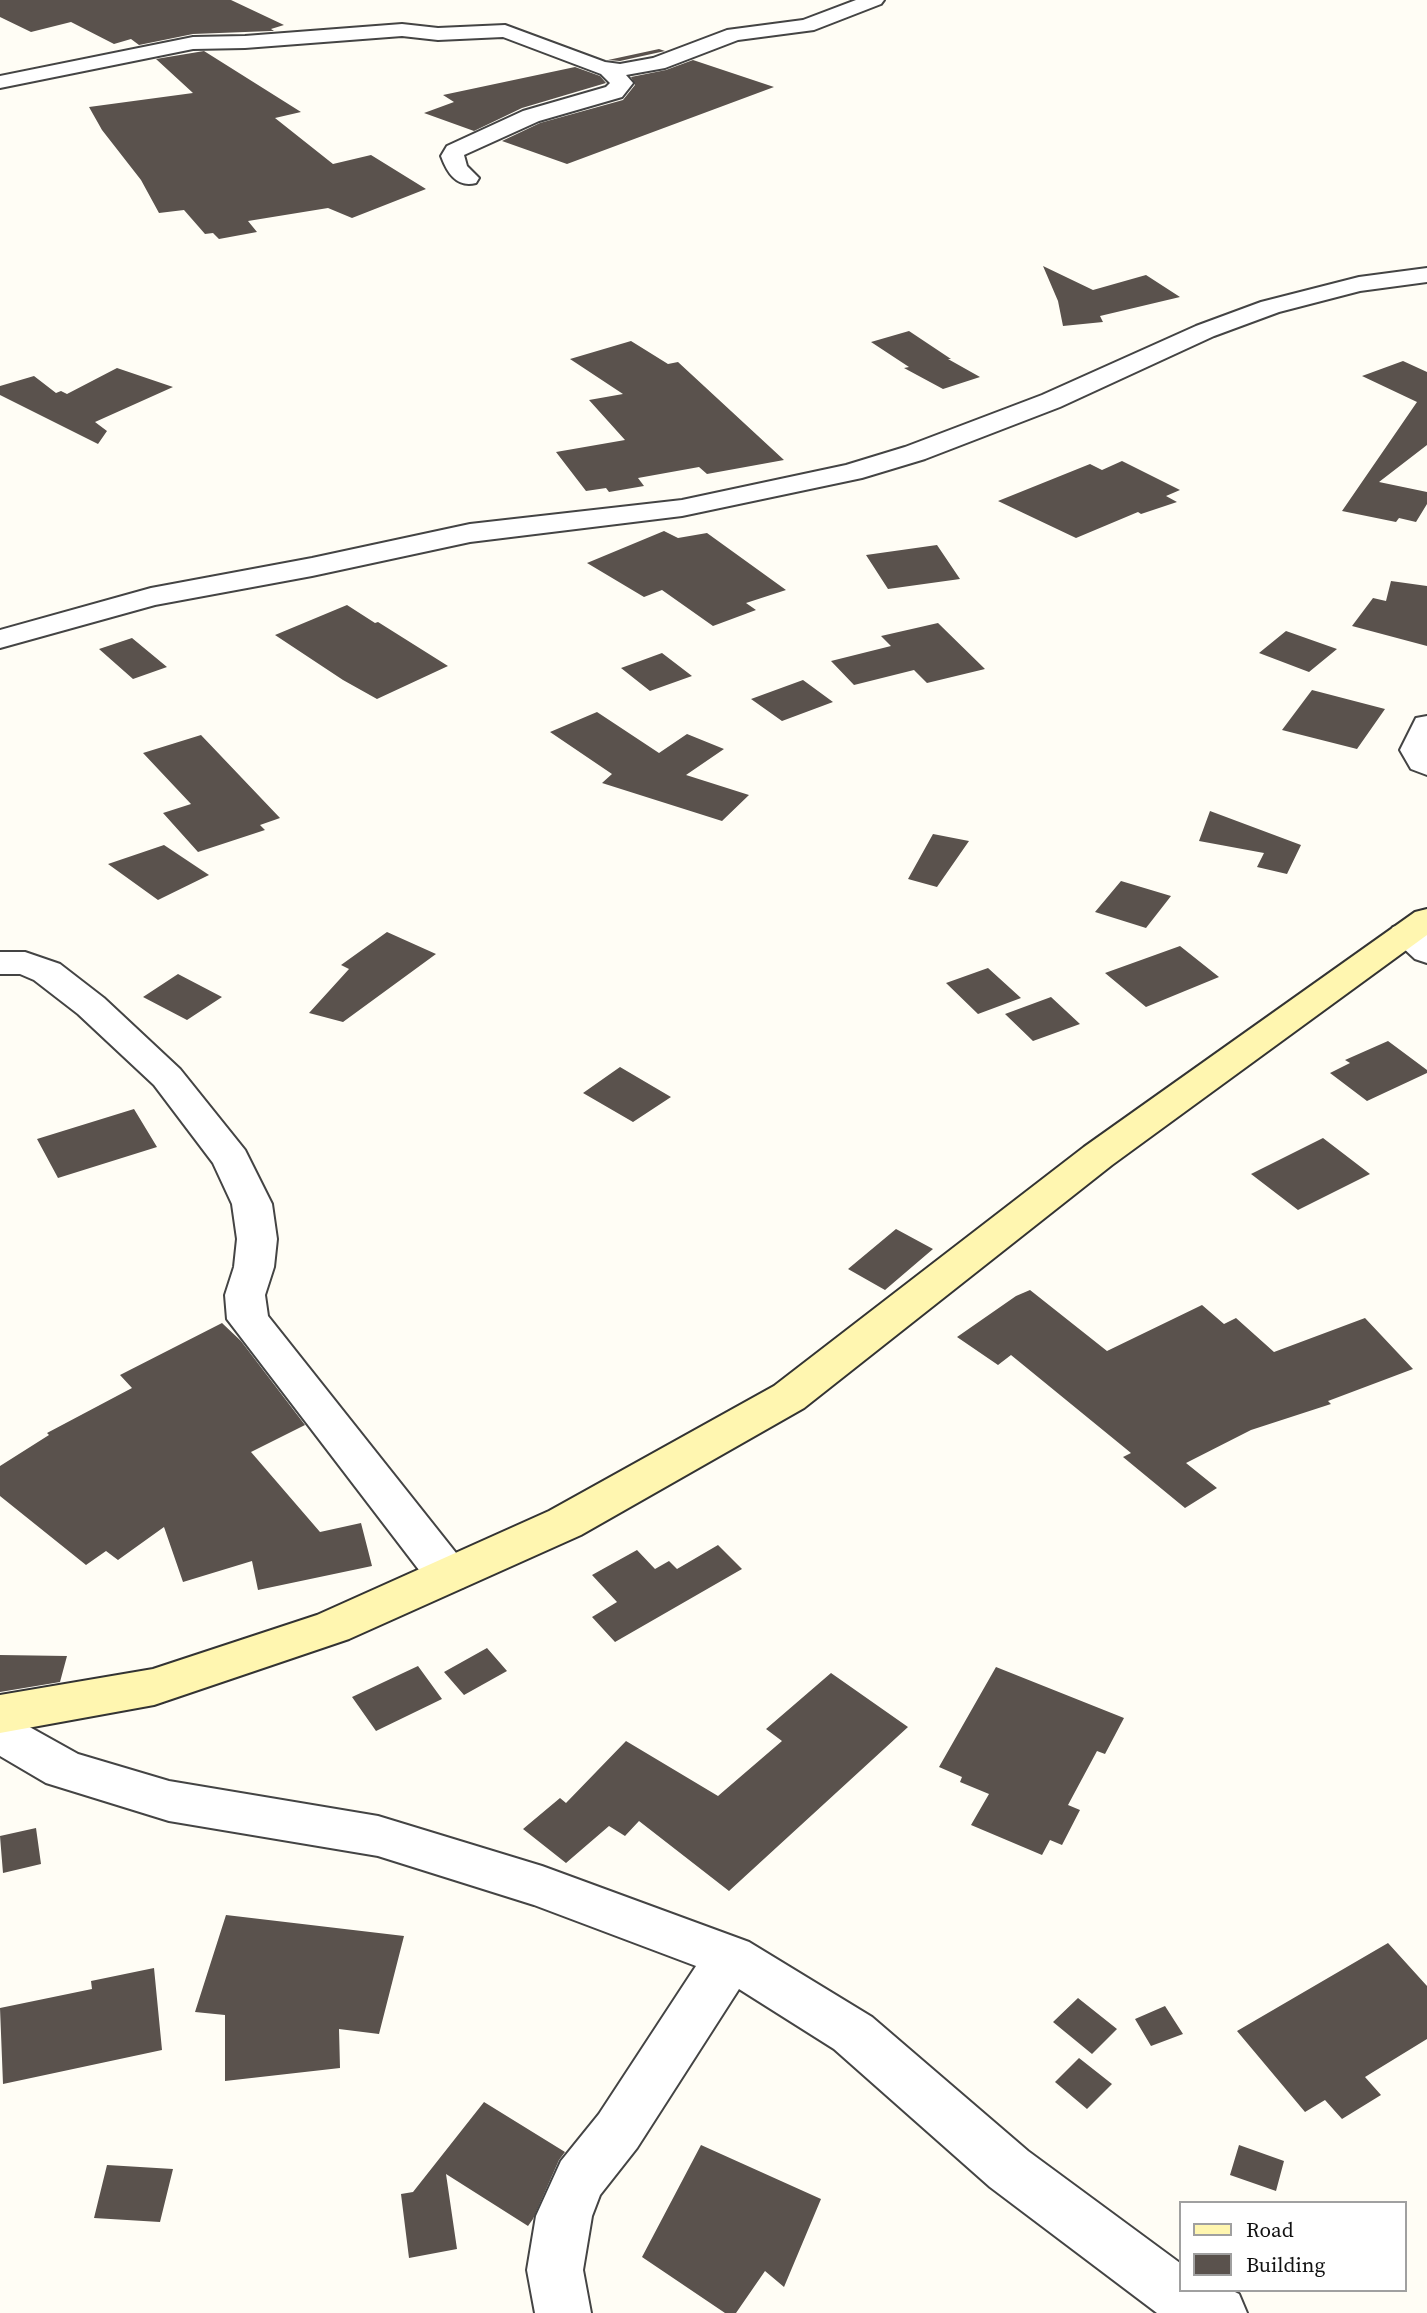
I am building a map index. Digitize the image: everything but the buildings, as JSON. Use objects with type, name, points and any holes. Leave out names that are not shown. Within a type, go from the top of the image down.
[{"type":"main road","points":[[0,1714],[154,1687],[333,1627],[565,1523],[789,1396],[1098,1156],[1420,935]]},
{"type":"street","points":[[0,82],[192,43],[245,42],[402,30],[447,34],[505,31],[609,69],[658,64],[734,34],[807,26],[874,0]]},
{"type":"street","points":[[468,178],[457,169],[452,156],[455,151],[531,116],[614,92],[622,83],[609,69]]},
{"type":"street","points":[[0,639],[151,597],[312,567],[470,533],[682,508],[852,472],[915,453],[1051,401],[1205,331],[1270,307],[1359,284],[1427,275]]},
{"type":"street","points":[[1427,725],[1416,750],[1422,762],[1427,765]]},
{"type":"street","points":[[0,963],[25,963],[47,972],[91,1006],[167,1077],[231,1159],[252,1204],[257,1239],[254,1267],[245,1295],[248,1319],[448,1576]]},
{"type":"street","points":[[0,1733],[63,1769],[169,1801],[378,1836],[541,1887],[732,1957],[853,2033],[1009,2169],[1178,2295],[1219,2313]]},
{"type":"street","points":[[563,2313],[555,2270],[564,2216],[580,2179],[618,2132],[732,1957]]}]
